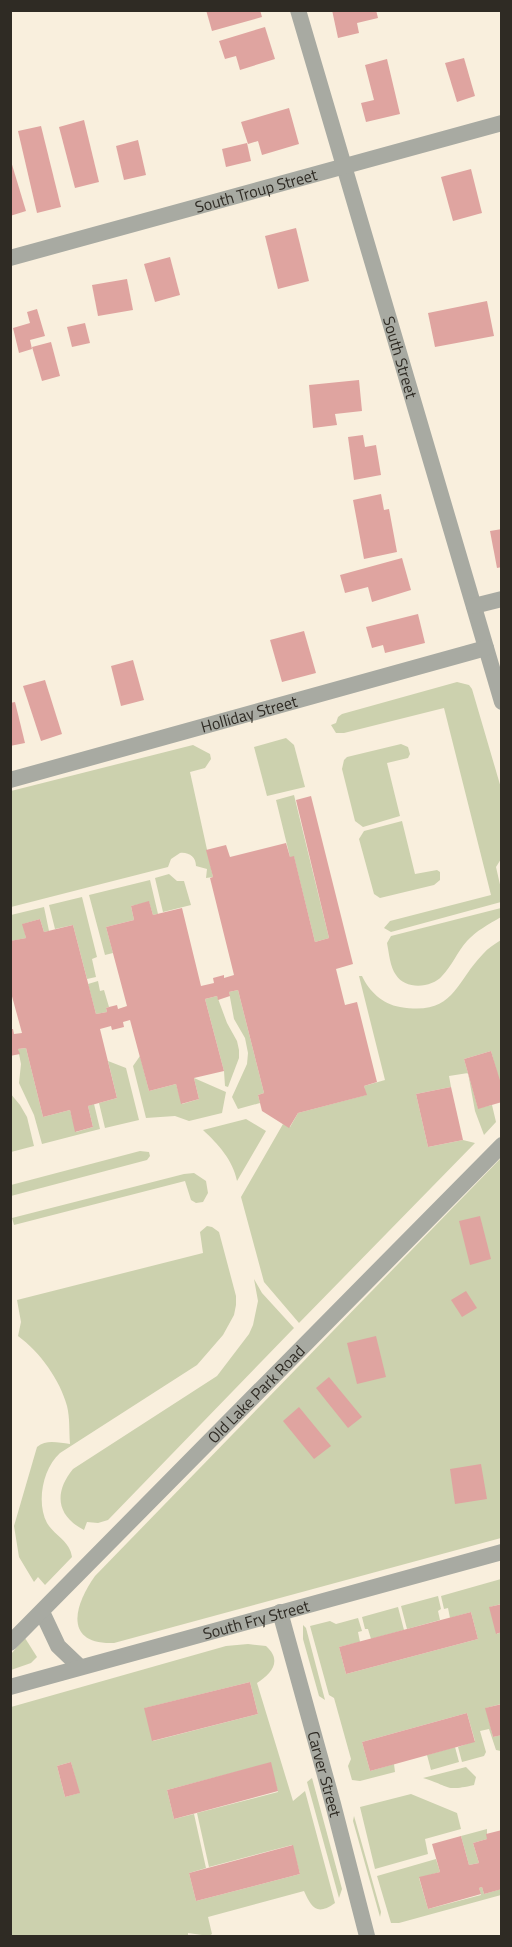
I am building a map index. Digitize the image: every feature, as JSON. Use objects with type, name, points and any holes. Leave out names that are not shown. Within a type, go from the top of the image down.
[{"type":"street","name":"South Street","points":[[298,10],[501,702]]},
{"type":"street","name":"South Troup Street","points":[[10,258],[501,123]]},
{"type":"street","points":[[474,606],[501,599]]},
{"type":"street","name":"Holliday Street","points":[[10,780],[486,648]]},
{"type":"street","name":"Old Lake Park Road","points":[[10,1643],[501,1145]]},
{"type":"street","name":"South Fry Street","points":[[10,1687],[501,1552]]},
{"type":"street","points":[[42,1612],[58,1647],[80,1667]]},
{"type":"street","name":"Carver Street","points":[[280,1612],[367,1936]]},
{"type":"green space","points":[[457,682],[469,685],[472,689],[501,788],[501,859],[496,867],[501,889],[501,902],[391,932],[384,928],[390,921],[491,895],[444,708],[344,733],[336,733],[331,725],[336,723],[342,714]]},
{"type":"green space","points":[[286,738],[294,745],[305,787],[267,796],[254,747]]},
{"type":"green space","points":[[401,744],[408,747],[410,754],[408,758],[387,763],[400,816],[363,827],[355,821],[342,769],[344,760],[347,757]]},
{"type":"green space","points":[[193,745],[210,754],[211,759],[205,768],[190,772],[213,877],[206,878],[207,869],[196,866],[195,860],[189,854],[180,853],[171,859],[168,867],[11,907],[11,791]]},
{"type":"green space","points":[[294,795],[329,938],[315,942],[294,857],[290,857],[276,800]]},
{"type":"green space","points":[[402,821],[415,874],[437,870],[440,872],[440,880],[434,885],[380,898],[374,894],[359,839],[364,831]]},
{"type":"green space","points":[[169,874],[177,881],[184,881],[191,905],[163,912],[155,878]]},
{"type":"green space","points":[[150,880],[158,914],[153,915],[149,902],[131,906],[134,920],[106,927],[113,953],[105,955],[89,895]]},
{"type":"green space","points":[[82,897],[97,957],[92,959],[96,977],[87,979],[73,925],[55,929],[49,905]]},
{"type":"green space","points":[[44,907],[49,931],[44,932],[40,919],[23,924],[26,938],[11,941],[11,915]]},
{"type":"green space","points":[[501,908],[501,917],[483,928],[463,945],[446,972],[438,980],[425,985],[412,985],[400,980],[394,972],[387,943],[391,936]]},
{"type":"green space","points":[[501,940],[501,1087],[491,1051],[464,1059],[468,1073],[449,1076],[451,1087],[416,1094],[428,1147],[463,1140],[475,1143],[299,1323],[264,1282],[241,1197],[283,1124],[290,1127],[298,1113],[366,1095],[364,1086],[385,1080],[359,976],[362,976],[368,987],[387,1003],[418,1009],[432,1007],[451,995],[485,952]]},
{"type":"green space","points":[[98,981],[100,991],[104,990],[109,1007],[106,1008],[107,1012],[96,1014],[88,984]]},
{"type":"green space","points":[[238,990],[264,1093],[258,1095],[260,1103],[238,1109],[232,1097],[247,1064],[248,1053],[245,1038],[234,1019],[229,992]]},
{"type":"green space","points":[[217,996],[239,1050],[239,1058],[228,1087],[225,1086],[224,1071],[205,999]]},
{"type":"green space","points":[[26,1048],[43,1117],[70,1110],[76,1132],[93,1127],[88,1106],[94,1104],[100,1129],[42,1144],[34,1115],[19,1083],[21,1064],[18,1049]]},
{"type":"green space","points":[[140,1056],[149,1091],[176,1084],[182,1104],[199,1099],[194,1078],[226,1092],[222,1113],[189,1121],[175,1116],[146,1118],[133,1066]]},
{"type":"green space","points":[[108,1061],[126,1068],[139,1120],[105,1128],[99,1103],[117,1098]]},
{"type":"green space","points":[[468,1073],[478,1108],[492,1105],[496,1122],[484,1135],[475,1111]]},
{"type":"green space","points":[[10,1093],[27,1117],[34,1146],[11,1152]]},
{"type":"green space","points":[[246,1119],[266,1131],[237,1181],[228,1159],[203,1130]]},
{"type":"green space","points":[[140,1151],[149,1152],[150,1156],[147,1160],[11,1196],[11,1185]]},
{"type":"green space","points":[[501,1158],[501,1538],[114,1643],[98,1642],[87,1637],[80,1630],[78,1610],[95,1576]]},
{"type":"green space","points":[[194,1173],[206,1181],[208,1193],[203,1202],[196,1203],[191,1200],[185,1181],[14,1225],[12,1218],[184,1174]]},
{"type":"green space","points":[[207,1226],[219,1232],[236,1296],[234,1315],[223,1335],[197,1365],[54,1459],[43,1486],[42,1505],[47,1523],[71,1551],[72,1557],[45,1585],[38,1577],[34,1582],[19,1557],[14,1526],[37,1447],[49,1442],[70,1444],[69,1420],[64,1396],[48,1367],[18,1336],[21,1322],[17,1300],[203,1253],[200,1232]]},
{"type":"green space","points":[[254,1279],[262,1293],[294,1328],[108,1520],[98,1523],[87,1522],[84,1530],[75,1524],[63,1511],[61,1503],[63,1486],[73,1469],[217,1376],[249,1334],[253,1325],[258,1301]]},
{"type":"green space","points":[[501,1579],[501,1604],[490,1607],[497,1634],[501,1632],[501,1704],[486,1708],[493,1737],[501,1735],[501,1751],[496,1750],[489,1729],[480,1731],[486,1752],[484,1756],[462,1762],[458,1747],[475,1741],[467,1713],[362,1742],[370,1771],[394,1764],[395,1772],[360,1781],[352,1780],[348,1766],[351,1759],[334,1698],[329,1695],[310,1626],[330,1621],[336,1624],[358,1618],[362,1631],[358,1632],[360,1642],[339,1647],[346,1674],[478,1639],[471,1612],[450,1618],[448,1608],[444,1609],[441,1596]]},
{"type":"green space","points":[[438,1596],[441,1609],[438,1611],[440,1620],[407,1629],[401,1606]]},
{"type":"green space","points":[[398,1607],[404,1630],[371,1639],[362,1617]]},
{"type":"green space","points":[[303,1625],[306,1628],[325,1700],[319,1696],[303,1639]]},
{"type":"green space","points":[[25,1638],[37,1657],[31,1663],[11,1670],[11,1654]]},
{"type":"green space","points":[[248,1644],[266,1646],[274,1657],[273,1667],[267,1676],[257,1683],[293,1801],[305,1791],[335,1903],[323,1909],[315,1908],[304,1891],[208,1917],[212,1934],[209,1936],[188,1933],[188,1936],[11,1936],[11,1707],[226,1646]],"holes":[[[250,1682],[258,1714],[153,1741],[145,1708]],[[71,1762],[79,1793],[65,1797],[57,1766]],[[270,1763],[278,1792],[197,1813],[209,1867],[292,1845],[300,1874],[196,1901],[189,1873],[206,1868],[194,1814],[174,1819],[167,1790]]]},
{"type":"green space","points":[[455,1747],[459,1762],[431,1770],[427,1755]]},
{"type":"green space","points":[[466,1767],[476,1777],[474,1785],[452,1788],[423,1778]]},
{"type":"green space","points":[[312,1778],[342,1889],[339,1898],[307,1782]]},
{"type":"green space","points":[[411,1794],[457,1813],[461,1829],[425,1839],[428,1854],[375,1869],[360,1807]]},
{"type":"green space","points":[[354,1816],[381,1912],[380,1917],[353,1821]]},
{"type":"green space","points":[[487,1829],[487,1839],[473,1843],[479,1863],[469,1865],[461,1836]]},
{"type":"green space","points":[[436,1859],[440,1872],[419,1878],[428,1909],[481,1895],[479,1888],[482,1887],[484,1894],[501,1889],[501,1895],[399,1923],[391,1923],[377,1876]]},
{"type":"building","points":[[206,10],[260,10],[262,17],[212,31]]},
{"type":"building","points":[[332,10],[376,10],[378,18],[357,23],[359,33],[338,38]]},
{"type":"building","points":[[265,27],[275,59],[240,70],[236,56],[225,59],[219,41]]},
{"type":"building","points":[[464,58],[475,96],[457,102],[445,63]]},
{"type":"building","points":[[387,59],[400,114],[366,122],[361,103],[374,100],[365,65]]},
{"type":"building","points":[[289,108],[299,144],[262,155],[258,141],[248,144],[241,122]]},
{"type":"building","points":[[84,120],[99,182],[75,188],[59,127]]},
{"type":"building","points":[[41,126],[61,207],[37,213],[18,131]]},
{"type":"building","points":[[138,140],[146,175],[124,180],[116,146]]},
{"type":"building","points":[[247,143],[251,161],[226,167],[222,149]]},
{"type":"building","points":[[10,158],[26,211],[10,216]]},
{"type":"building","points":[[471,169],[482,213],[453,221],[441,177]]},
{"type":"building","points":[[296,228],[309,281],[278,289],[265,236]]},
{"type":"building","points":[[170,257],[180,295],[155,302],[144,264]]},
{"type":"building","points":[[127,279],[133,310],[98,316],[92,285]]},
{"type":"building","points":[[487,301],[494,336],[435,347],[428,313]]},
{"type":"building","points":[[37,309],[45,336],[30,340],[32,349],[19,353],[13,328],[30,323],[27,312]]},
{"type":"building","points":[[85,323],[90,343],[72,347],[67,327]]},
{"type":"building","points":[[51,342],[60,376],[42,381],[32,347]]},
{"type":"building","points":[[359,380],[362,411],[335,414],[337,425],[313,428],[309,385]]},
{"type":"building","points":[[363,435],[365,447],[376,445],[381,475],[354,480],[348,437]]},
{"type":"building","points":[[381,494],[384,510],[389,509],[397,552],[364,559],[353,500]]},
{"type":"building","points":[[502,529],[502,567],[497,568],[490,531]]},
{"type":"building","points":[[402,558],[411,590],[372,602],[368,587],[345,593],[340,575]]},
{"type":"building","points":[[418,614],[425,643],[385,653],[383,645],[372,648],[366,627]]},
{"type":"building","points":[[304,631],[316,673],[282,682],[270,640]]},
{"type":"building","points":[[133,660],[144,700],[121,706],[111,666]]},
{"type":"building","points":[[45,680],[62,734],[41,741],[23,686]]},
{"type":"building","points":[[15,702],[25,743],[10,746],[10,703]]},
{"type":"building","points":[[311,796],[353,964],[336,969],[345,1005],[357,1002],[377,1082],[364,1086],[367,1095],[298,1113],[289,1128],[262,1111],[258,1095],[264,1093],[238,990],[229,992],[230,996],[218,1000],[217,996],[205,999],[224,1071],[194,1078],[199,1099],[181,1104],[176,1084],[149,1091],[130,1020],[123,1022],[124,1027],[112,1030],[111,1026],[100,1029],[117,1098],[88,1106],[93,1127],[75,1132],[70,1110],[43,1117],[26,1048],[18,1049],[20,1054],[10,1056],[10,1029],[13,1029],[14,1034],[22,1033],[10,989],[10,941],[26,938],[22,924],[40,919],[44,932],[73,925],[96,1014],[107,1012],[106,1008],[109,1007],[117,1005],[118,1009],[127,1006],[106,927],[134,920],[131,906],[149,901],[153,915],[182,908],[201,986],[214,983],[213,978],[234,975],[210,878],[213,877],[206,850],[226,845],[230,857],[286,843],[290,857],[294,856],[315,942],[329,938],[296,800]]},
{"type":"building","points":[[491,1051],[502,1087],[502,1102],[478,1109],[464,1059]]},
{"type":"building","points":[[451,1087],[463,1140],[428,1147],[416,1094]]},
{"type":"building","points":[[480,1216],[491,1259],[470,1265],[459,1221]]},
{"type":"building","points":[[466,1291],[477,1308],[462,1317],[451,1300]]},
{"type":"building","points":[[376,1336],[386,1377],[357,1384],[347,1343]]},
{"type":"building","points":[[329,1377],[362,1417],[348,1428],[316,1388]]},
{"type":"building","points":[[299,1407],[331,1446],[314,1459],[283,1421]]},
{"type":"building","points":[[481,1464],[487,1499],[455,1504],[450,1469]]},
{"type":"building","points":[[502,1604],[502,1632],[496,1634],[489,1607]]},
{"type":"building","points":[[471,1612],[478,1639],[346,1674],[339,1647]]},
{"type":"building","points":[[250,1682],[258,1714],[152,1741],[144,1708]]},
{"type":"building","points":[[502,1704],[502,1735],[493,1737],[485,1708]]},
{"type":"building","points":[[467,1713],[475,1742],[370,1771],[362,1742]]},
{"type":"building","points":[[71,1762],[80,1793],[65,1797],[57,1766]]},
{"type":"building","points":[[271,1762],[278,1791],[174,1819],[167,1790]]},
{"type":"building","points":[[502,1830],[502,1889],[484,1894],[482,1887],[479,1888],[481,1894],[428,1909],[419,1877],[440,1872],[432,1844],[461,1836],[469,1865],[479,1863],[473,1843],[487,1839],[486,1834]]},
{"type":"building","points":[[293,1845],[300,1874],[196,1901],[189,1873]]}]
